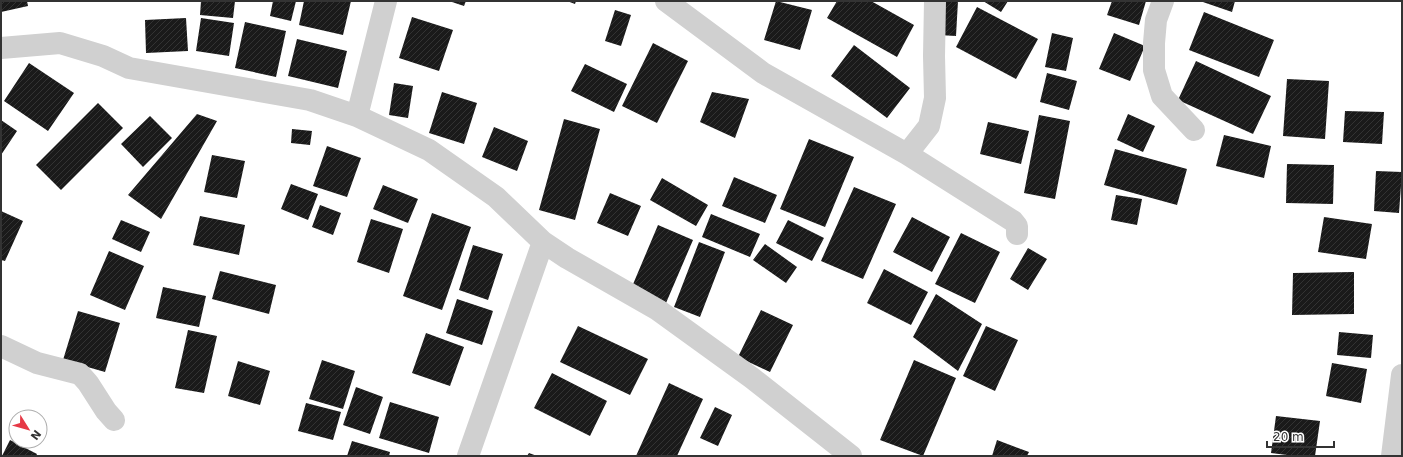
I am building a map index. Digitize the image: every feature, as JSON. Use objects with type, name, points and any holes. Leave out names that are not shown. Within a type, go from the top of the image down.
[{"type":"street","points":[[357,116],[386,1]]},
{"type":"street","points":[[907,154],[929,126],[936,98],[934,56],[935,1]]},
{"type":"street","points":[[1163,1],[1156,20],[1154,70],[1162,96],[1194,130]]},
{"type":"street","points":[[670,2],[763,73],[907,154],[1013,221],[1018,226],[1017,234]]},
{"type":"street","points":[[1,48],[60,43],[103,56],[129,68],[310,100],[357,116],[429,150],[496,197],[543,242],[567,258],[658,310],[752,378],[851,456]]},
{"type":"street","points":[[468,456],[543,242]]},
{"type":"street","points":[[1,346],[38,363],[80,374],[114,420]]},
{"type":"street","points":[[1392,456],[1401,399],[1402,376]]},
{"type":"building","points":[[1,1],[27,1],[28,6],[1,12]]},
{"type":"building","points":[[201,1],[235,1],[233,18],[200,15]]},
{"type":"building","points":[[273,1],[296,1],[291,21],[270,16]]},
{"type":"building","points":[[304,1],[351,1],[343,35],[299,25]]},
{"type":"building","points":[[449,1],[466,1],[464,6]]},
{"type":"building","points":[[567,1],[576,1],[575,4]]},
{"type":"building","points":[[776,1],[812,10],[800,50],[764,40]]},
{"type":"building","points":[[837,1],[871,1],[914,25],[897,57],[827,18]]},
{"type":"building","points":[[940,1],[958,1],[956,36],[938,35]]},
{"type":"building","points":[[983,1],[1008,1],[1001,12]]},
{"type":"building","points":[[1112,1],[1146,1],[1139,25],[1107,15]]},
{"type":"building","points":[[1200,1],[1235,1],[1232,12]]},
{"type":"building","points":[[977,7],[1038,39],[1016,79],[956,47]]},
{"type":"building","points":[[615,10],[631,15],[621,46],[605,41]]},
{"type":"building","points":[[1204,12],[1274,40],[1259,77],[1189,50]]},
{"type":"building","points":[[412,17],[453,30],[439,71],[399,58]]},
{"type":"building","points":[[186,18],[188,51],[146,53],[145,20]]},
{"type":"building","points":[[201,18],[234,23],[229,56],[196,51]]},
{"type":"building","points":[[245,22],[286,31],[276,77],[235,68]]},
{"type":"building","points":[[1052,33],[1073,38],[1066,71],[1045,67]]},
{"type":"building","points":[[1114,33],[1145,46],[1130,81],[1099,69]]},
{"type":"building","points":[[297,39],[347,51],[338,88],[288,76]]},
{"type":"building","points":[[653,43],[688,61],[657,123],[622,106]]},
{"type":"building","points":[[854,45],[910,88],[887,118],[831,76]]},
{"type":"building","points":[[1196,61],[1271,96],[1253,134],[1178,100]]},
{"type":"building","points":[[29,63],[74,93],[48,131],[4,101]]},
{"type":"building","points":[[585,64],[627,84],[614,112],[571,91]]},
{"type":"building","points":[[1047,73],[1077,81],[1069,110],[1040,102]]},
{"type":"building","points":[[1287,79],[1329,81],[1325,139],[1283,136]]},
{"type":"building","points":[[394,83],[413,86],[408,118],[389,115]]},
{"type":"building","points":[[442,92],[477,103],[464,144],[429,133]]},
{"type":"building","points":[[712,92],[749,99],[735,138],[700,122]]},
{"type":"building","points":[[98,103],[123,128],[61,190],[36,165]]},
{"type":"building","points":[[1345,111],[1384,112],[1382,144],[1343,142]]},
{"type":"building","points":[[197,114],[217,121],[161,219],[128,195]]},
{"type":"building","points":[[1128,114],[1155,126],[1143,152],[1117,140]]},
{"type":"building","points":[[1039,115],[1070,121],[1055,199],[1024,193]]},
{"type":"building","points":[[150,116],[172,138],[143,167],[121,144]]},
{"type":"building","points":[[564,119],[600,129],[575,220],[539,210]]},
{"type":"building","points":[[1,120],[17,131],[1,155]]},
{"type":"building","points":[[988,122],[1029,131],[1021,164],[980,154]]},
{"type":"building","points":[[494,127],[528,141],[517,171],[482,157]]},
{"type":"building","points":[[292,129],[312,131],[310,145],[291,143]]},
{"type":"building","points":[[1224,135],[1271,146],[1264,178],[1216,166]]},
{"type":"building","points":[[809,139],[854,157],[825,227],[780,209]]},
{"type":"building","points":[[327,146],[361,158],[347,197],[313,186]]},
{"type":"building","points":[[1115,149],[1187,169],[1177,205],[1104,185]]},
{"type":"building","points":[[212,155],[245,161],[237,198],[204,192]]},
{"type":"building","points":[[1287,164],[1334,165],[1333,204],[1286,203]]},
{"type":"building","points":[[1376,171],[1402,172],[1399,213],[1374,211]]},
{"type":"building","points":[[734,177],[777,195],[765,223],[722,206]]},
{"type":"building","points":[[662,178],[708,205],[696,226],[650,200]]},
{"type":"building","points":[[291,184],[318,194],[308,220],[281,209]]},
{"type":"building","points":[[383,185],[418,199],[408,223],[373,209]]},
{"type":"building","points":[[854,187],[896,204],[863,279],[821,261]]},
{"type":"building","points":[[610,193],[641,206],[628,236],[597,223]]},
{"type":"building","points":[[1116,195],[1142,199],[1137,225],[1111,220]]},
{"type":"building","points":[[320,205],[341,213],[333,235],[312,227]]},
{"type":"building","points":[[1,211],[23,221],[5,261],[1,260]]},
{"type":"building","points":[[432,213],[471,227],[442,310],[403,296]]},
{"type":"building","points":[[711,214],[760,234],[750,257],[702,237]]},
{"type":"building","points":[[200,216],[245,225],[239,255],[193,245]]},
{"type":"building","points":[[912,217],[950,237],[932,272],[893,252]]},
{"type":"building","points":[[1324,217],[1372,224],[1366,259],[1318,252]]},
{"type":"building","points":[[371,219],[403,229],[389,273],[357,262]]},
{"type":"building","points":[[121,220],[150,232],[141,252],[112,239]]},
{"type":"building","points":[[788,220],[824,238],[812,261],[776,243]]},
{"type":"building","points":[[658,225],[693,240],[666,303],[631,289]]},
{"type":"building","points":[[961,233],[1000,252],[975,303],[935,284]]},
{"type":"building","points":[[699,242],[725,252],[700,317],[674,307]]},
{"type":"building","points":[[765,244],[797,267],[786,283],[753,260]]},
{"type":"building","points":[[473,245],[503,254],[488,300],[459,290]]},
{"type":"building","points":[[1028,248],[1047,259],[1028,290],[1010,279]]},
{"type":"building","points":[[109,251],[144,266],[125,310],[90,295]]},
{"type":"building","points":[[884,269],[928,292],[911,325],[867,303]]},
{"type":"building","points":[[220,271],[276,285],[269,314],[212,299]]},
{"type":"building","points":[[1354,272],[1354,314],[1292,315],[1293,273]]},
{"type":"building","points":[[163,287],[206,296],[199,327],[156,318]]},
{"type":"building","points":[[936,294],[982,324],[958,371],[913,337]]},
{"type":"building","points":[[457,299],[493,311],[482,345],[446,333]]},
{"type":"building","points":[[761,310],[793,325],[770,372],[738,357]]},
{"type":"building","points":[[78,311],[120,323],[105,372],[63,360]]},
{"type":"building","points":[[578,326],[648,359],[630,395],[560,362]]},
{"type":"building","points":[[986,326],[1018,340],[995,391],[963,376]]},
{"type":"building","points":[[188,330],[217,336],[204,393],[175,388]]},
{"type":"building","points":[[1339,332],[1373,335],[1371,358],[1337,355]]},
{"type":"building","points":[[426,333],[464,347],[450,386],[412,373]]},
{"type":"building","points":[[322,360],[355,371],[343,409],[309,399]]},
{"type":"building","points":[[914,360],[956,378],[923,456],[880,440]]},
{"type":"building","points":[[238,361],[270,371],[260,405],[228,396]]},
{"type":"building","points":[[1332,363],[1367,369],[1361,403],[1326,396]]},
{"type":"building","points":[[552,373],[607,401],[590,436],[534,408]]},
{"type":"building","points":[[669,383],[703,399],[677,456],[636,456]]},
{"type":"building","points":[[356,387],[383,397],[370,434],[343,425]]},
{"type":"building","points":[[390,402],[439,417],[429,453],[379,438]]},
{"type":"building","points":[[306,403],[341,412],[333,440],[298,431]]},
{"type":"building","points":[[715,407],[732,415],[718,446],[700,438]]},
{"type":"building","points":[[1276,416],[1320,421],[1315,456],[1295,456],[1271,453]]},
{"type":"building","points":[[997,440],[1029,452],[1027,456],[992,456]]},
{"type":"building","points":[[352,441],[390,452],[389,456],[347,456]]},
{"type":"building","points":[[8,444],[8,449],[27,449],[37,454],[36,456],[2,456]]},
{"type":"building","points":[[529,453],[537,456],[527,456]]}]
